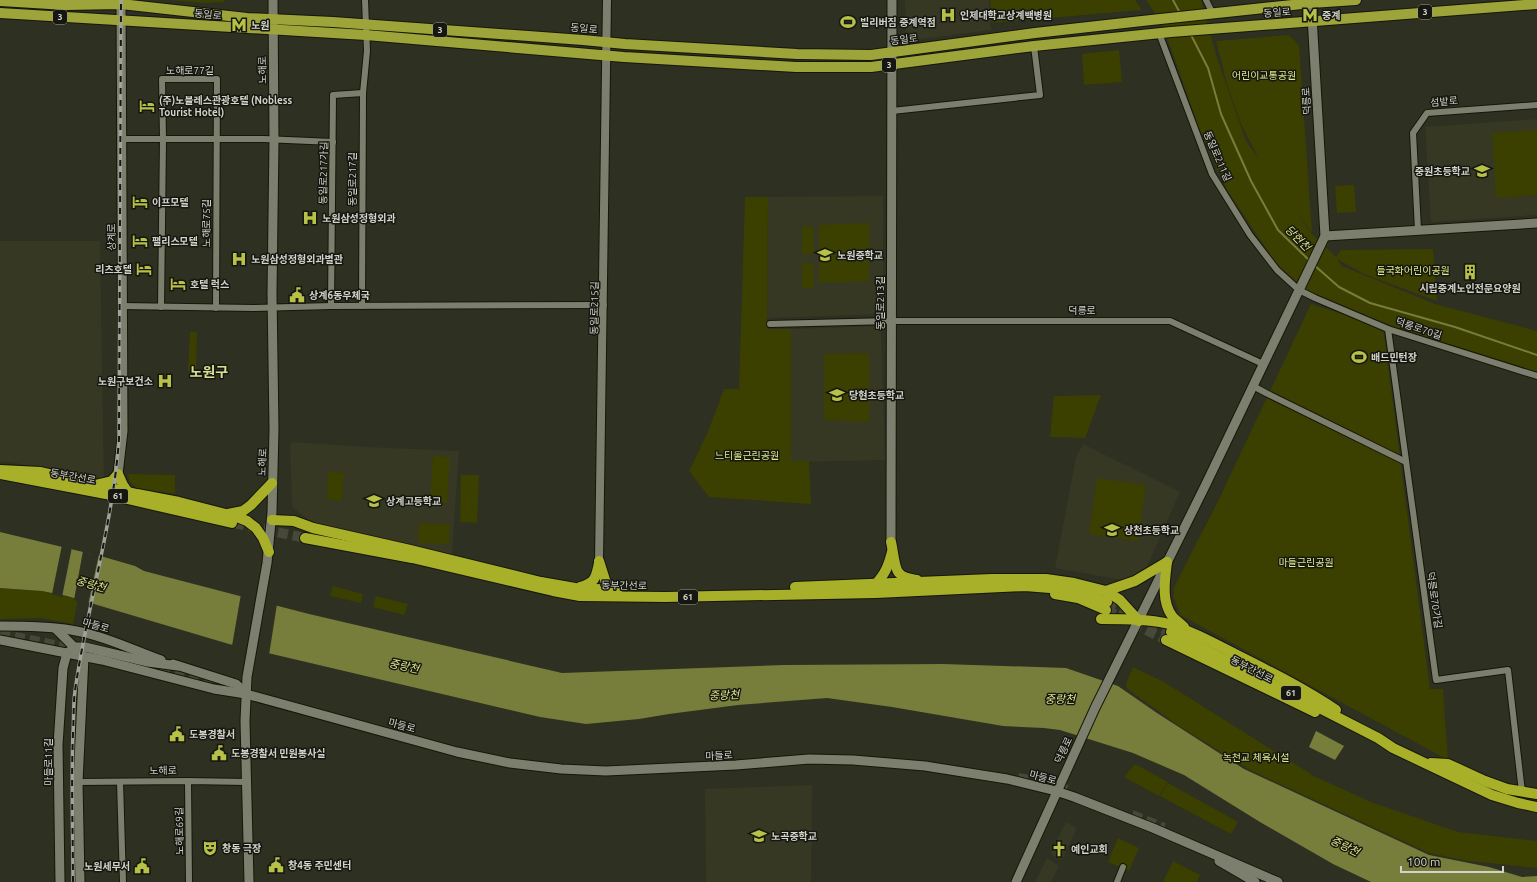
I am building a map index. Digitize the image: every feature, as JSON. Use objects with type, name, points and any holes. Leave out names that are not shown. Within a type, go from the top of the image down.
[{"type":"highway","points":[[0,470],[41,472],[227,514],[247,521],[256,528],[263,538],[269,552]]},
{"type":"highway","name":"동부간선로","points":[[0,474],[106,494],[234,523]]},
{"type":"highway","points":[[98,484],[112,481],[118,474],[127,491]]},
{"type":"highway","points":[[227,514],[243,511],[251,505],[272,483]]},
{"type":"highway","points":[[272,520],[294,521],[313,528],[524,578],[574,588],[617,590],[652,597]]},
{"type":"highway","name":"동부간선로","points":[[305,538],[412,558],[553,591],[588,596],[652,597],[876,593],[928,586],[948,590],[1049,593],[1078,598],[1105,611]]},
{"type":"highway","points":[[875,585],[884,575],[889,563],[892,552],[892,542]]},
{"type":"highway","points":[[892,542],[896,567],[899,574],[928,586]]},
{"type":"highway","points":[[574,588],[590,584],[594,580],[599,561]]},
{"type":"highway","points":[[599,561],[606,583],[617,590]]},
{"type":"highway","points":[[1106,591],[1135,581],[1167,562]]},
{"type":"highway","points":[[1167,562],[1164,584],[1166,601],[1171,615],[1193,633]]},
{"type":"highway","points":[[747,595],[784,588],[875,585],[928,586],[980,579],[1046,579],[1074,583],[1106,591],[1120,600],[1140,621]]},
{"type":"highway","points":[[980,579],[1016,586]]},
{"type":"highway","name":"동부간선로","points":[[948,590],[1016,586],[1075,590],[1105,611]]},
{"type":"highway","points":[[1105,611],[1111,614],[1115,601],[1106,591]]},
{"type":"highway","points":[[1105,611],[1118,619],[1165,623],[1193,633],[1277,675],[1316,697],[1371,734]]},
{"type":"highway","name":"동부간선로","points":[[1393,748],[1371,734],[1168,636],[1283,698],[1492,795],[1537,807]]},
{"type":"highway","points":[[1425,763],[1448,764],[1485,781],[1522,792],[1537,794]]},
{"type":"main road","name":"노해로","points":[[248,882],[245,721],[247,676],[269,552],[272,520],[274,429],[272,224],[274,140],[274,0]]},
{"type":"main road","name":"동일로213길","points":[[892,0],[892,542]]},
{"type":"main road","name":"동일로","points":[[0,13],[273,30],[366,30],[797,54],[871,55],[1035,33],[1311,2],[1356,0]]},
{"type":"main road","name":"동일로","points":[[0,1],[67,3],[121,2],[247,18],[273,19],[607,56],[796,67],[871,67],[1034,46],[1159,33],[1537,4]]},
{"type":"main road","name":"상계로","points":[[118,474],[123,431],[121,2]]},
{"type":"main road","name":"덕릉로","points":[[1016,882],[1095,708],[1140,621],[1167,562],[1188,522],[1325,236],[1311,2]]},
{"type":"main road","points":[[1325,236],[1537,223]]},
{"type":"main road","name":"마들로","points":[[0,626],[34,626],[56,628],[98,636],[178,666],[236,684],[246,694]]},
{"type":"main road","points":[[56,628],[84,657],[78,782],[80,882]]},
{"type":"main road","name":"마들로","points":[[0,640],[102,660],[214,689],[246,694],[457,752],[510,763],[561,769],[606,771],[736,765],[809,759],[852,760],[932,767],[1007,779],[1056,791],[1188,843],[1278,882]]},
{"type":"main road","points":[[67,653],[76,647],[85,647],[148,662],[178,666]]},
{"type":"main road","name":"마들로11길","points":[[60,882],[58,745],[62,675],[67,653]]},
{"type":"main road","points":[[82,676],[92,662],[102,660]]},
{"type":"main road","name":"마들로","points":[[1188,843],[1255,882]]},
{"type":"street","name":"동일로217길","points":[[362,306],[363,93],[367,51],[365,0]]},
{"type":"street","name":"동일로215길","points":[[599,561],[604,305],[607,0]]},
{"type":"street","points":[[1206,0],[1210,14]]},
{"type":"street","name":"동일로211길","points":[[1159,33],[1212,174],[1250,235],[1277,270],[1301,286]]},
{"type":"street","points":[[892,111],[1040,95],[1034,46]]},
{"type":"street","name":"노해로77길","points":[[163,139],[162,78],[218,79],[217,139]]},
{"type":"street","name":"동일로217가길","points":[[331,306],[333,94],[363,93]]},
{"type":"street","name":"섬밭로","points":[[1418,230],[1413,133],[1427,113],[1537,105]]},
{"type":"street","points":[[122,139],[217,139],[333,142]]},
{"type":"street","points":[[161,307],[163,139]]},
{"type":"street","name":"노해로75길","points":[[216,308],[217,139]]},
{"type":"street","name":"덕릉로70길","points":[[1301,286],[1315,298],[1388,329],[1537,376]]},
{"type":"street","points":[[122,306],[272,308],[331,306],[604,305]]},
{"type":"street","name":"덕릉로","points":[[770,324],[891,321],[1170,321],[1263,364]]},
{"type":"street","name":"덕릉로70가길","points":[[1388,329],[1436,680],[1508,670],[1522,792]]},
{"type":"street","points":[[1253,386],[1266,394],[1406,462]]},
{"type":"street","name":"노해로69길","points":[[188,781],[189,882]]},
{"type":"street","name":"노해로","points":[[78,782],[247,782]]},
{"type":"street","points":[[120,782],[123,882]]},
{"type":"street","points":[[1117,882],[1123,867]]},
{"type":"shaded area","name":"인제대학교상계백병원","points":[[905,0],[989,0],[991,30],[906,41]]},
{"type":"shaded area","name":"중원초등학교","points":[[1537,119],[1537,215],[1431,222],[1425,127]]},
{"type":"shaded area","name":"노원중학교","points":[[883,196],[883,314],[767,318],[768,197]]},
{"type":"shaded area","points":[[0,241],[100,241],[104,479],[9,462],[0,462]]},
{"type":"shaded area","name":"당현초등학교","points":[[881,326],[885,460],[791,462],[791,329]]},
{"type":"shaded area","name":"상계고등학교","points":[[290,442],[459,451],[452,555],[343,531],[309,520],[292,507]]},
{"type":"shaded area","name":"상천초등학교","points":[[1083,444],[1180,492],[1146,569],[1134,577],[1122,580],[1055,568],[1076,457]]},
{"type":"shaded area","name":"노곡중학교","points":[[812,785],[811,882],[706,882],[705,789]]},
{"type":"shaded area","points":[[1066,822],[1077,828],[1062,860],[1050,854]]},
{"type":"shaded area","points":[[1047,858],[1059,866],[1051,882],[1035,882]]},
{"type":"green space","points":[[170,0],[225,0],[223,2],[204,3]]},
{"type":"green space","points":[[990,0],[1135,0],[1142,10],[992,23]]},
{"type":"green space","points":[[1146,0],[1201,0],[1217,58],[1246,141],[1259,159],[1241,124],[1227,84],[1216,41],[1289,35],[1299,45],[1312,233],[1294,209],[1311,233],[1336,257],[1341,250],[1433,249],[1437,301],[1364,274],[1337,259],[1342,266],[1435,304],[1537,331],[1537,372],[1389,325],[1308,291],[1277,265],[1227,190],[1199,128],[1162,23]]},
{"type":"green space","points":[[1119,50],[1122,82],[1084,85],[1082,54]]},
{"type":"green space","points":[[1537,130],[1537,195],[1496,198],[1492,133]]},
{"type":"green space","points":[[1354,185],[1356,212],[1337,213],[1335,186]]},
{"type":"green space","name":"느티울근린공원","points":[[745,197],[768,197],[767,329],[791,329],[791,461],[809,461],[811,504],[709,497],[689,471],[707,434],[724,389],[739,389]]},
{"type":"green space","points":[[869,223],[869,281],[819,283],[819,225]]},
{"type":"green space","points":[[813,226],[814,254],[802,254],[802,227]]},
{"type":"green space","points":[[802,263],[813,263],[814,288],[802,288]]},
{"type":"green space","name":"마들근린공원","points":[[1311,304],[1383,327],[1430,689],[1443,689],[1448,760],[1180,615],[1173,596],[1173,589],[1219,499]]},
{"type":"green space","points":[[190,332],[197,332],[196,372],[188,371]]},
{"type":"green space","points":[[869,353],[869,422],[824,420],[824,354]]},
{"type":"green space","points":[[1101,395],[1085,438],[1050,437],[1054,396]]},
{"type":"green space","points":[[433,456],[450,457],[447,503],[430,502]]},
{"type":"green space","points":[[328,472],[344,473],[342,500],[327,500]]},
{"type":"green space","points":[[128,474],[175,475],[175,494],[137,488],[130,482]]},
{"type":"green space","points":[[461,475],[479,475],[477,523],[460,522]]},
{"type":"green space","points":[[1097,478],[1146,485],[1138,541],[1089,534]]},
{"type":"green space","points":[[419,523],[450,524],[449,544],[418,543]]},
{"type":"green space","points":[[333,586],[363,594],[361,603],[330,596]]},
{"type":"green space","points":[[0,588],[42,591],[78,599],[73,624],[41,618],[0,619]]},
{"type":"green space","points":[[376,596],[408,604],[404,615],[373,607]]},
{"type":"green space","name":"녹천교 체육시설","points":[[1133,667],[1164,682],[1314,776],[1371,802],[1458,832],[1537,841],[1537,868],[1469,861],[1429,853],[1250,770],[1179,726],[1126,688],[1127,681]]},
{"type":"green space","points":[[1135,764],[1168,782],[1159,796],[1124,777]]},
{"type":"green space","points":[[1168,783],[1238,822],[1231,834],[1160,796]]},
{"type":"green space","points":[[1118,838],[1139,848],[1129,871],[1108,862]]},
{"type":"green space","points":[[1173,861],[1200,875],[1197,882],[1163,882]]},
{"type":"water","name":"중랑천","points":[[0,532],[104,557],[135,566],[144,571],[309,614],[562,673],[784,665],[943,664],[1066,668],[1118,686],[1244,769],[1429,855],[1489,867],[1522,877],[1537,876],[1537,882],[1371,882],[1333,864],[1260,822],[1184,775],[1133,753],[1060,730],[1003,726],[892,707],[827,698],[738,705],[639,719],[586,724],[540,717],[229,644],[67,596],[42,591],[0,588]]},
{"type":"water","points":[[1316,731],[1344,746],[1335,760],[1309,747]]},
{"type":"pier","points":[[62,545],[72,547],[62,597],[52,594]]},
{"type":"pier","points":[[83,551],[89,552],[89,555],[90,552],[99,554],[88,605],[74,600]]},
{"type":"pier","points":[[241,594],[277,604],[269,655],[232,646]]},
{"type":"waterway","name":"당현천","points":[[1173,0],[1180,13]]},
{"type":"waterway","name":"당현천","points":[[1190,33],[1208,68],[1221,114],[1251,181],[1278,230],[1311,262]]},
{"type":"waterway","name":"당현천","points":[[1314,265],[1339,287],[1370,303],[1455,327],[1537,355]]},
{"type":"tunnel","points":[[234,523],[305,538]]},
{"type":"tunnel","points":[[1107,602],[1133,614]]},
{"type":"tunnel","points":[[1106,610],[1166,640]]},
{"type":"tunnel","points":[[1149,622],[1171,632]]},
{"type":"tunnel","points":[[0,634],[80,650]]},
{"type":"tunnel","points":[[131,662],[229,688]]},
{"type":"tunnel","points":[[1018,778],[1049,784],[1067,790]]},
{"type":"tunnel","points":[[1132,815],[1164,828]]},
{"type":"tunnel","points":[[1249,873],[1265,882]]},
{"type":"railway","points":[[73,882],[72,770],[74,696],[86,628],[106,534],[116,471],[119,439],[121,0]]},
{"type":"place","name":"인제대학교상계백병원","points":[[948,15]]},
{"type":"place","name":"중계","points":[[1310,15]]},
{"type":"place","name":"빌리버짐 중계역점","points":[[848,22]]},
{"type":"place","name":"노원","points":[[239,25]]},
{"type":"place","name":"(주)노블레스관광호텔 (Nobless Tourist Hotel)","points":[[147,106]]},
{"type":"place","name":"중원초등학교","points":[[1482,171]]},
{"type":"place","name":"이프모텔","points":[[140,202]]},
{"type":"place","name":"노원삼성정형외과","points":[[310,218]]},
{"type":"place","name":"팰리스모텔","points":[[140,241]]},
{"type":"place","name":"노원중학교","points":[[825,255]]},
{"type":"place","name":"노원삼성정형외과별관","points":[[239,259]]},
{"type":"place","name":"리츠호텔","points":[[144,269]]},
{"type":"place","name":"시립중계노인전문요양원","points":[[1470,272]]},
{"type":"place","name":"호텔 럭스","points":[[178,284]]},
{"type":"place","name":"상계6동우체국","points":[[297,295]]},
{"type":"place","name":"배드민턴장","points":[[1359,357]]},
{"type":"place","name":"노원구보건소","points":[[165,381]]},
{"type":"place","name":"당현초등학교","points":[[837,395]]},
{"type":"place","name":"상계고등학교","points":[[374,501]]},
{"type":"place","name":"상천초등학교","points":[[1112,530]]},
{"type":"place","name":"도봉경찰서","points":[[177,734]]},
{"type":"place","name":"도봉경찰서 민원봉사실","points":[[219,753]]},
{"type":"place","name":"노곡중학교","points":[[759,836]]},
{"type":"place","name":"창동 극장","points":[[210,848]]},
{"type":"place","name":"예인교회","points":[[1059,849]]},
{"type":"place","name":"창4동 주민센터","points":[[276,865]]},
{"type":"place","name":"노원세무서","points":[[142,866]]},
{"type":"district","name":"노원구","points":[[209,372]]},
{"type":"park label","name":"어린이교통공원","points":[[1264,75]]},
{"type":"park label","name":"들국화어린이공원","points":[[1413,270]]}]
